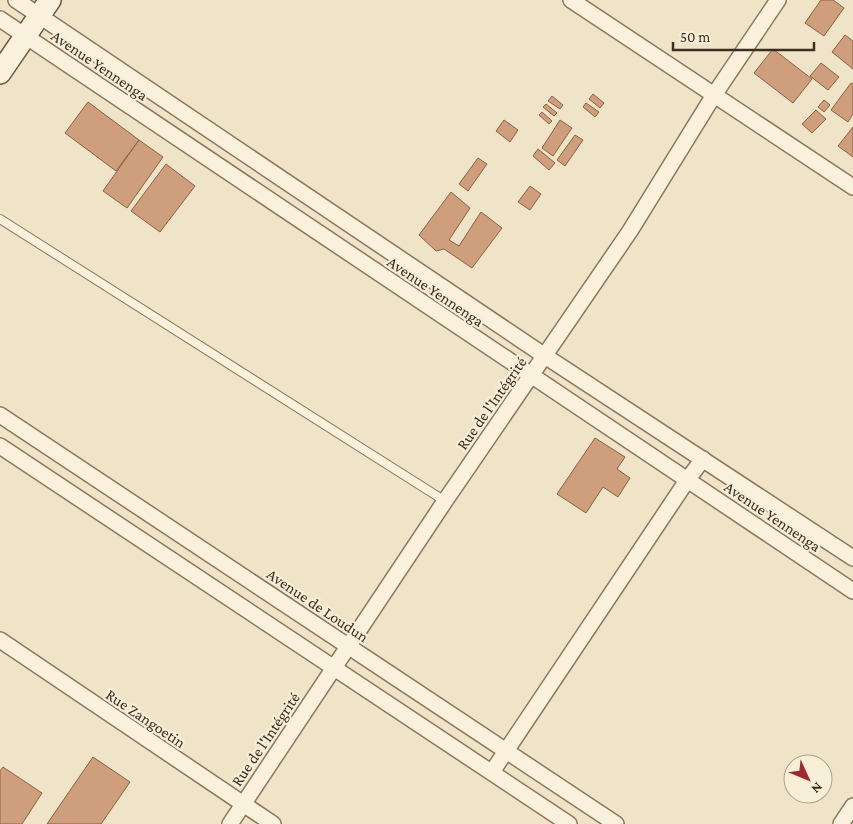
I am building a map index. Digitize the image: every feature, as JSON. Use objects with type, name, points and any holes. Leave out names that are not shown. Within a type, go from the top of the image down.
[{"type":"main road","points":[[0,73],[45,8]]},
{"type":"street","name":"Avenue Yennenga","points":[[16,0],[45,8],[546,356],[853,558]]},
{"type":"street","points":[[571,0],[853,187]]},
{"type":"street","name":"Rue de l'Intégrité","points":[[230,824],[445,501],[630,231],[714,95],[778,0]]},
{"type":"street","name":"Avenue Yennenga","points":[[0,19],[853,591]]},
{"type":"street","name":"Avenue de Loudun","points":[[0,415],[616,824]]},
{"type":"street","points":[[0,446],[569,824]]},
{"type":"street","points":[[492,772],[703,459]]},
{"type":"street","points":[[257,617],[272,596]]},
{"type":"street","name":"Rue Zangoetin","points":[[0,640],[273,824]]},
{"type":"street","points":[[841,824],[853,806]]},
{"type":"lane","points":[[0,220],[445,501]]},
{"type":"building","points":[[821,0],[833,0],[844,8],[824,36],[805,23]]},
{"type":"building","points":[[845,35],[853,41],[853,69],[832,52]]},
{"type":"building","points":[[773,49],[812,79],[793,103],[754,73]]},
{"type":"building","points":[[821,63],[839,77],[828,90],[810,76]]},
{"type":"building","points":[[851,83],[853,84],[853,114],[848,122],[831,110]]},
{"type":"building","points":[[593,94],[604,103],[600,108],[589,99]]},
{"type":"building","points":[[552,96],[563,105],[560,109],[548,101]]},
{"type":"building","points":[[824,100],[830,105],[824,112],[818,107]]},
{"type":"building","points":[[88,102],[139,140],[116,171],[65,133]]},
{"type":"building","points":[[586,103],[599,112],[595,117],[583,107]]},
{"type":"building","points":[[546,104],[557,113],[554,116],[543,107]]},
{"type":"building","points":[[816,110],[826,119],[812,133],[802,124]]},
{"type":"building","points":[[542,112],[552,121],[549,124],[539,115]]},
{"type":"building","points":[[504,120],[518,130],[510,142],[496,131]]},
{"type":"building","points":[[560,120],[572,128],[553,156],[542,148]]},
{"type":"building","points":[[853,127],[853,157],[838,146]]},
{"type":"building","points":[[575,135],[583,140],[565,166],[557,160]]},
{"type":"building","points":[[139,140],[163,157],[127,208],[103,191]]},
{"type":"building","points":[[538,149],[555,163],[549,170],[533,156]]},
{"type":"building","points":[[478,158],[487,164],[468,191],[459,184]]},
{"type":"building","points":[[166,164],[195,186],[160,232],[131,211]]},
{"type":"building","points":[[530,186],[541,194],[530,210],[518,202]]},
{"type":"building","points":[[451,192],[470,208],[449,240],[459,246],[481,212],[502,228],[472,268],[444,249],[436,251],[419,235]]},
{"type":"building","points":[[595,438],[625,457],[617,469],[630,478],[618,497],[603,487],[586,513],[557,494]]},
{"type":"building","points":[[93,757],[130,782],[101,824],[47,824]]},
{"type":"building","points":[[3,767],[42,793],[22,824],[0,824],[0,771]]}]
